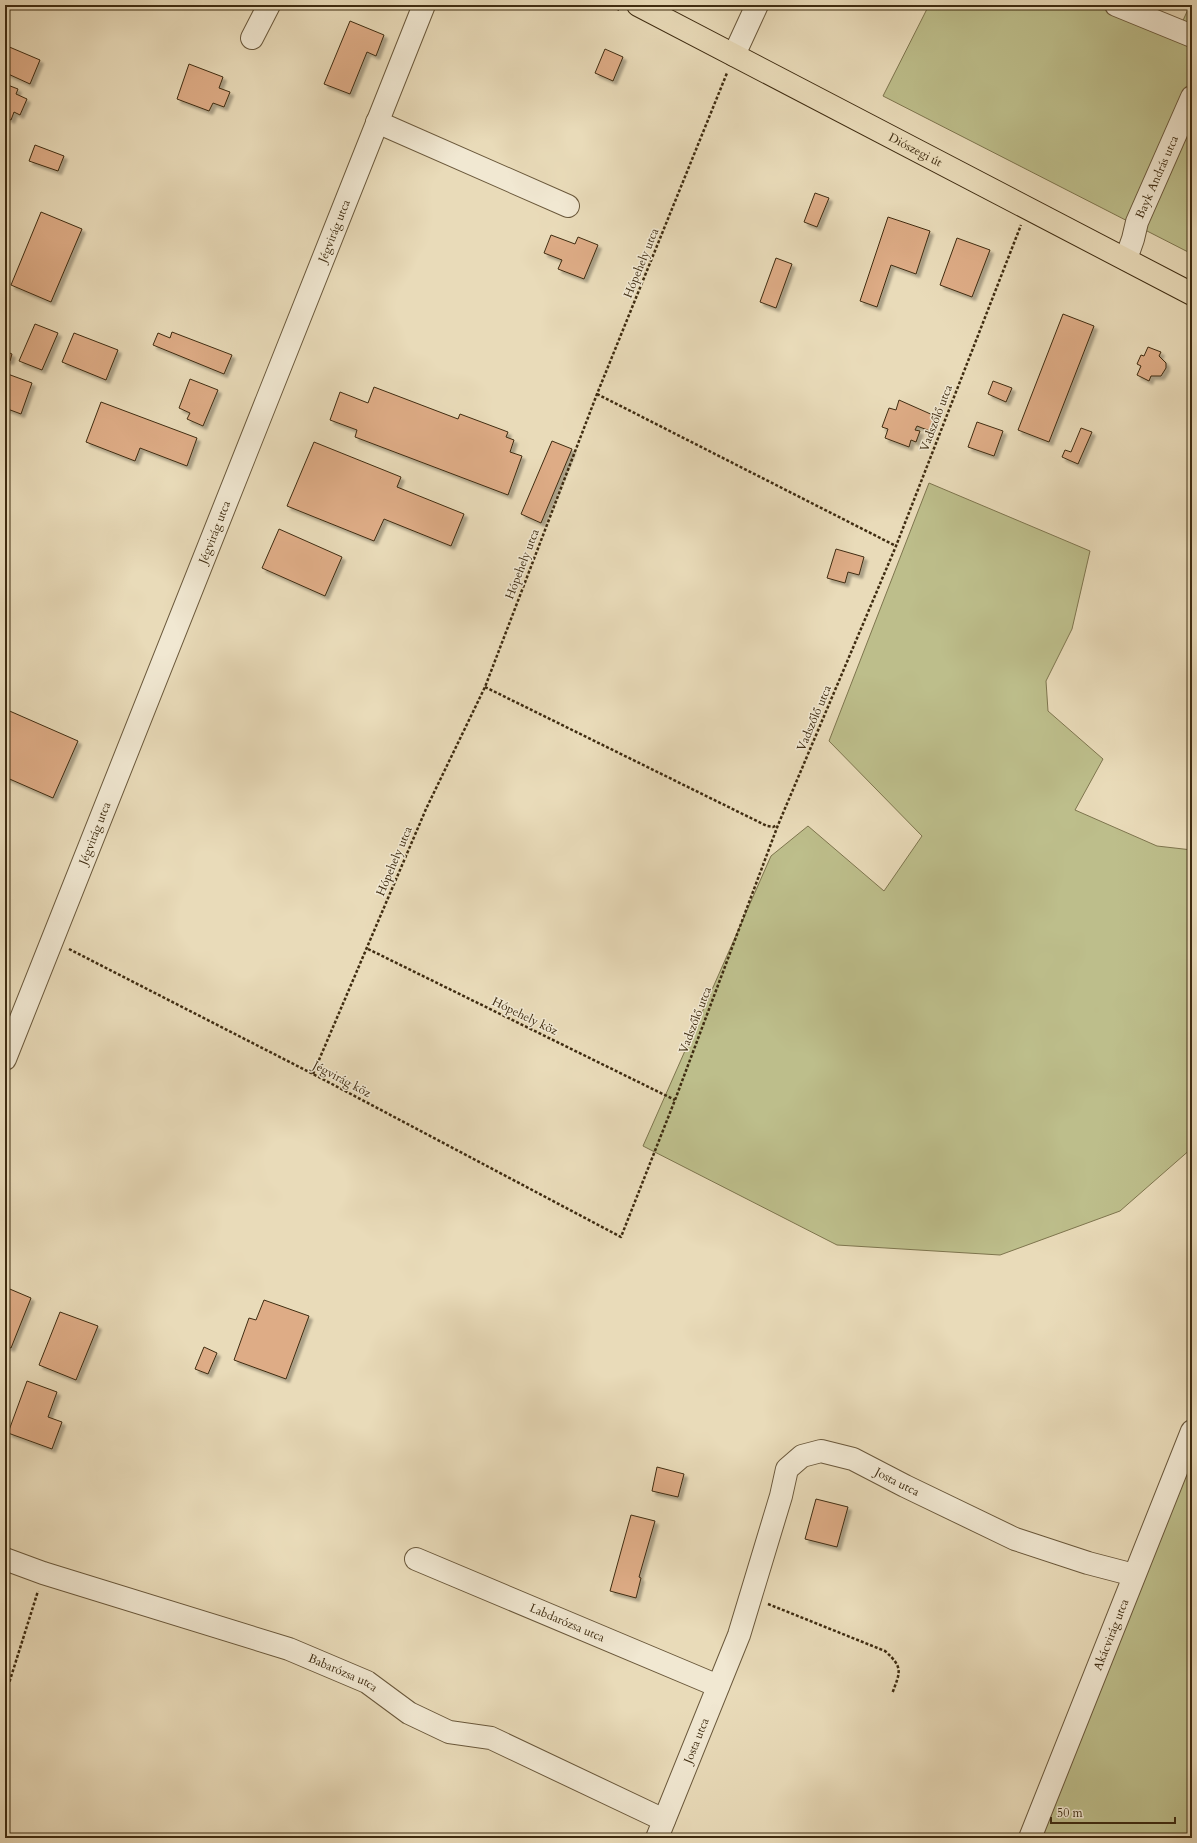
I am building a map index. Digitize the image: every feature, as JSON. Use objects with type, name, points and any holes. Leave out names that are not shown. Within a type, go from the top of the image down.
[{"type":"main road","name":"Diószegi út","points":[[638,5],[1192,294]]},
{"type":"street","points":[[252,38],[269,5]]},
{"type":"street","name":"Jégvirág utca","points":[[5,1060],[424,5]]},
{"type":"street","points":[[734,55],[757,5]]},
{"type":"street","points":[[1116,5],[1192,36]]},
{"type":"street","name":"Bayk András utca","points":[[1126,259],[1137,222],[1192,97]]},
{"type":"street","points":[[377,122],[568,206]]},
{"type":"street","name":"Akácvirág utca","points":[[1030,1838],[1192,1431]]},
{"type":"street","name":"Josta utca","points":[[661,1829],[739,1635],[781,1496],[787,1469],[802,1456],[822,1451],[853,1459],[1016,1540],[1088,1563],[1134,1575]]},
{"type":"street","name":"Babarózsa utca","points":[[5,1559],[43,1573],[233,1630],[288,1649],[367,1682],[409,1713],[449,1732],[491,1738],[661,1829]]},
{"type":"street","name":"Labdarózsa utca","points":[[416,1559],[718,1686]]},
{"type":"path","name":"Hópehely utca","points":[[313,1074],[368,949],[426,809],[485,687],[597,394],[734,55]]},
{"type":"path","name":"Vadszőlő utca","points":[[621,1237],[675,1100],[778,825],[896,546],[1027,208]]},
{"type":"path","points":[[597,394],[896,546]]},
{"type":"path","points":[[485,687],[767,826],[773,828],[778,825]]},
{"type":"path","name":"Jégvirág köz","points":[[52,940],[313,1074],[621,1237]]},
{"type":"path","name":"Hópehely köz","points":[[368,949],[675,1100]]},
{"type":"path","points":[[5,1696],[43,1573]]},
{"type":"path","points":[[751,1598],[885,1651],[897,1661],[899,1673],[892,1694]]},
{"type":"green space","points":[[929,5],[1101,5],[1175,38],[1190,5],[1192,5],[1192,254],[883,96]]},
{"type":"green space","points":[[929,483],[1090,551],[1072,629],[1046,681],[1048,711],[1103,759],[1075,810],[1157,846],[1192,850],[1192,1148],[1120,1211],[1000,1255],[837,1245],[643,1146],[771,856],[808,826],[884,891],[922,836],[829,741]]},
{"type":"green space","points":[[1192,1445],[1192,1838],[1037,1838]]},
{"type":"building","points":[[350,21],[384,35],[376,56],[367,52],[350,94],[324,84]]},
{"type":"building","points":[[7,46],[40,60],[30,84],[6,73],[9,67],[5,66]]},
{"type":"building","points":[[605,49],[623,57],[613,81],[595,73]]},
{"type":"building","points":[[189,64],[223,77],[219,88],[230,92],[224,107],[213,103],[209,111],[177,99]]},
{"type":"building","points":[[5,84],[18,89],[16,94],[27,99],[20,115],[14,112],[11,120],[5,117]]},
{"type":"building","points":[[35,145],[64,156],[58,171],[29,161]]},
{"type":"building","points":[[815,193],[829,198],[817,227],[804,222]]},
{"type":"building","points":[[41,212],[82,229],[51,302],[11,285]]},
{"type":"building","points":[[888,217],[930,231],[916,274],[891,265],[877,307],[860,301]]},
{"type":"building","points":[[551,235],[575,244],[578,237],[598,245],[584,279],[558,269],[562,260],[544,253]]},
{"type":"building","points":[[957,238],[990,250],[972,297],[940,285]]},
{"type":"building","points":[[776,258],[792,264],[776,308],[760,302]]},
{"type":"building","points":[[1063,314],[1094,326],[1049,442],[1018,430]]},
{"type":"building","points":[[35,324],[58,333],[42,370],[19,361]]},
{"type":"building","points":[[172,332],[232,355],[224,374],[153,345],[158,333],[170,338]]},
{"type":"building","points":[[74,333],[118,350],[106,380],[62,362]]},
{"type":"building","points":[[1148,347],[1161,352],[1159,356],[1166,363],[1166,368],[1161,376],[1151,376],[1149,381],[1137,375],[1141,366],[1137,364],[1141,355],[1144,356]]},
{"type":"building","points":[[5,351],[12,354],[10,361],[5,360]]},
{"type":"building","points":[[5,373],[32,383],[21,414],[5,408]]},
{"type":"building","points":[[190,379],[218,390],[203,426],[187,419],[190,413],[179,408]]},
{"type":"building","points":[[993,381],[1012,388],[1006,402],[988,394]]},
{"type":"building","points":[[374,387],[458,419],[460,414],[508,432],[506,437],[514,440],[510,452],[522,456],[508,495],[355,437],[357,430],[330,420],[340,392],[368,403]]},
{"type":"building","points":[[899,400],[935,416],[930,431],[917,426],[915,430],[920,431],[916,442],[911,440],[909,447],[885,438],[888,429],[882,427],[889,408],[896,410]]},
{"type":"building","points":[[101,402],[197,438],[187,466],[140,448],[135,461],[86,442]]},
{"type":"building","points":[[977,422],[1003,431],[994,456],[968,447]]},
{"type":"building","points":[[1081,428],[1092,432],[1078,464],[1062,457],[1065,450],[1071,452]]},
{"type":"building","points":[[552,441],[572,449],[541,523],[521,514]]},
{"type":"building","points":[[314,442],[401,477],[397,487],[464,514],[451,546],[384,519],[374,541],[287,506]]},
{"type":"building","points":[[279,529],[342,557],[325,596],[262,568]]},
{"type":"building","points":[[836,549],[864,557],[859,575],[848,572],[845,583],[827,578]]},
{"type":"building","points":[[5,709],[78,741],[53,798],[5,777]]},
{"type":"building","points":[[5,1287],[31,1298],[11,1348],[5,1346]]},
{"type":"building","points":[[264,1300],[309,1316],[286,1379],[234,1360],[249,1318],[256,1320]]},
{"type":"building","points":[[60,1312],[98,1326],[76,1380],[39,1365]]},
{"type":"building","points":[[204,1347],[217,1353],[208,1374],[195,1369]]},
{"type":"building","points":[[27,1381],[57,1392],[48,1417],[62,1422],[52,1449],[8,1433]]},
{"type":"building","points":[[657,1467],[684,1474],[678,1497],[652,1491]]},
{"type":"building","points":[[816,1499],[848,1507],[837,1547],[805,1539]]},
{"type":"building","points":[[631,1515],[655,1521],[639,1577],[641,1578],[636,1598],[610,1591]]}]
